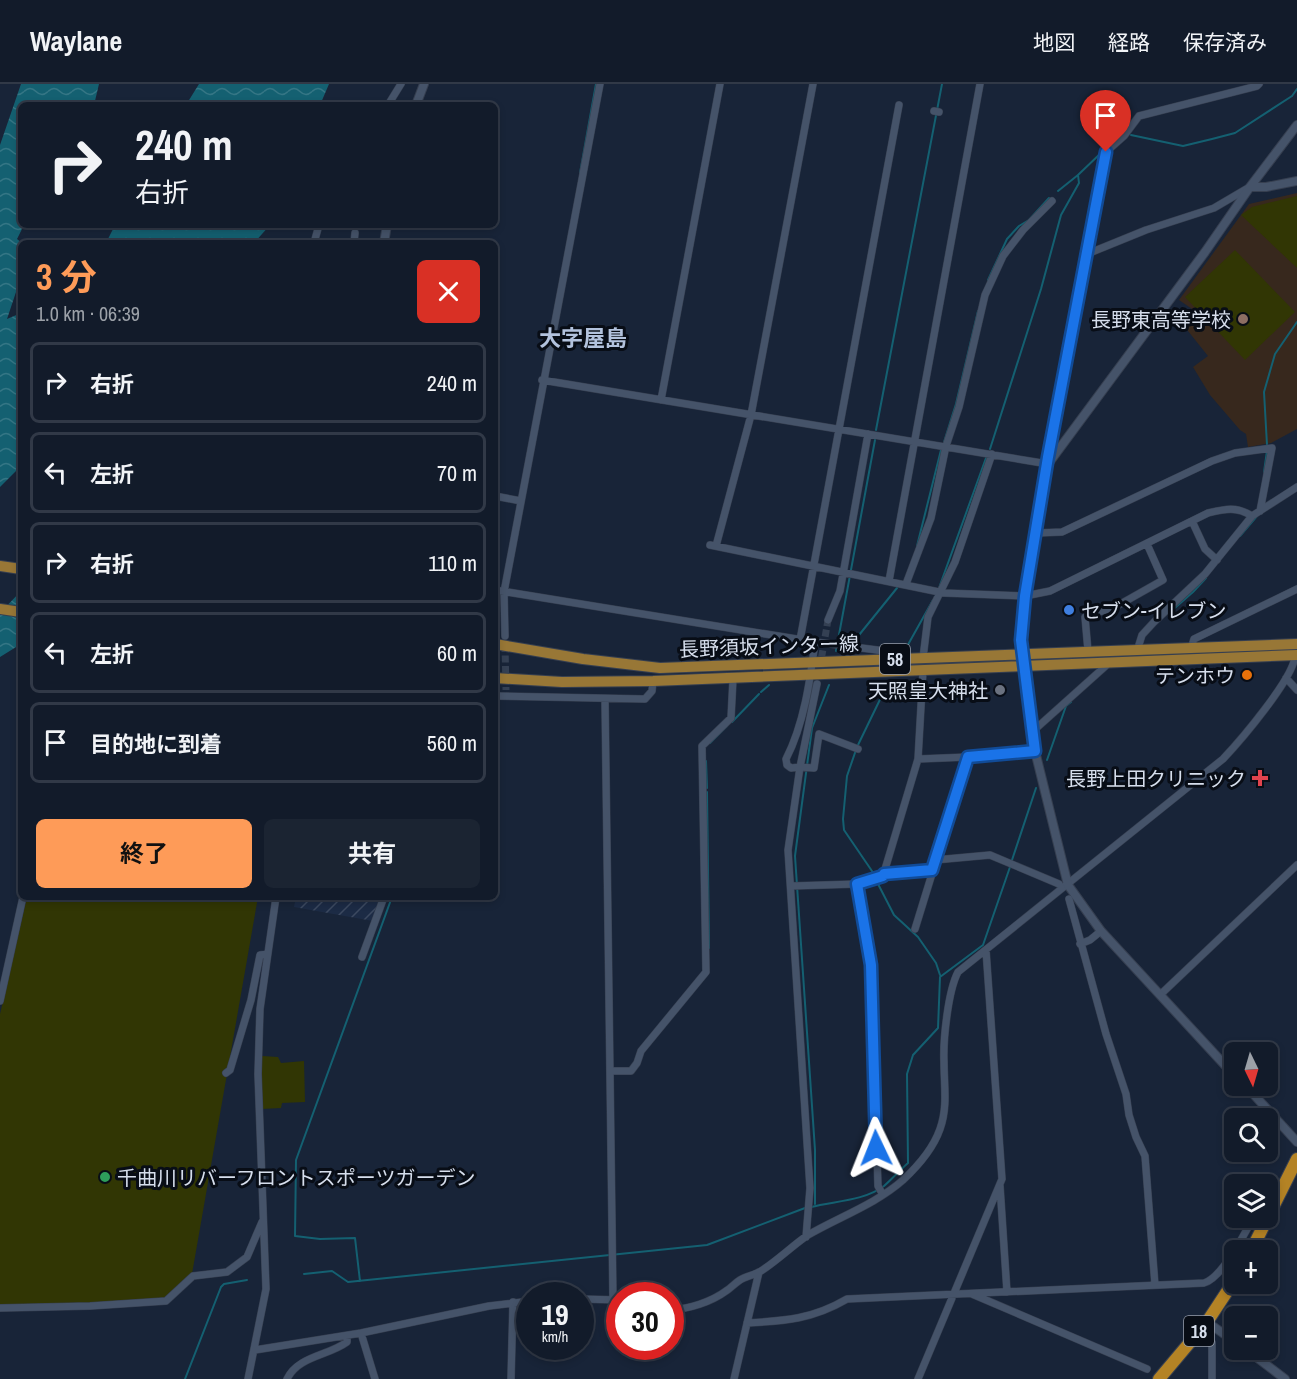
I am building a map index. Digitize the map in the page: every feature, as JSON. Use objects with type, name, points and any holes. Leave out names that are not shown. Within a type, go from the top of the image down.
[{"type":"highway","points":[[1256,1240],[1297,1159]]},
{"type":"highway","name":"18","points":[[1159,1379],[1207,1322],[1225,1294]]},
{"type":"main road","points":[[0,566],[18,569]]},
{"type":"main road","points":[[0,609],[18,612]]},
{"type":"main road","name":"長野須坂インター線","points":[[498,644],[660,668],[923,658],[1109,663],[1296,651]]},
{"type":"main road","name":"長野須坂インター線","points":[[498,678],[562,682],[814,679],[1024,661],[1088,651],[1191,649],[1296,651]]},
{"type":"street","points":[[390,102],[401,84]]},
{"type":"street","points":[[417,102],[424,84]]},
{"type":"street","points":[[505,636],[504,592],[542,380],[600,84]]},
{"type":"street","points":[[661,400],[720,84]]},
{"type":"street","points":[[813,84],[751,416],[713,545],[940,592],[1025,596],[1050,591],[1208,513],[1228,508],[1241,510],[1252,516]]},
{"type":"street","points":[[889,581],[980,84]]},
{"type":"street","points":[[1224,1064],[1101,931],[1063,885],[1035,751],[1021,640],[1025,596],[1106,152],[1124,136],[1138,116],[1257,87],[1259,84]]},
{"type":"street","points":[[800,640],[899,105]]},
{"type":"street","points":[[1048,464],[1297,125]]},
{"type":"street","points":[[1087,254],[1146,230],[1214,208],[1250,187],[1266,187],[1297,181]]},
{"type":"street","points":[[906,584],[931,518],[946,446],[959,407],[985,295],[1003,255],[1023,230],[1052,201]]},
{"type":"street","points":[[354,240],[355,232]]},
{"type":"street","points":[[542,380],[1048,464]]},
{"type":"street","points":[[828,620],[845,572],[868,434]]},
{"type":"street","points":[[1037,534],[1062,532],[1202,466],[1235,453],[1272,448],[1260,511]]},
{"type":"street","points":[[923,658],[928,617],[954,562],[992,454]]},
{"type":"street","points":[[1137,651],[1142,635],[1217,560],[1252,516],[1297,487]]},
{"type":"street","points":[[498,497],[521,501]]},
{"type":"street","points":[[1192,521],[1205,549],[1217,560]]},
{"type":"street","points":[[1088,651],[1085,617],[1117,606],[1163,580],[1147,544]]},
{"type":"street","points":[[1191,649],[1194,639],[1297,589]]},
{"type":"street","points":[[498,591],[886,652],[891,660]]},
{"type":"street","points":[[806,1237],[810,1188],[796,885],[788,850],[805,768],[814,679],[815,642]]},
{"type":"street","points":[[684,1308],[724,1293],[741,1279],[759,1272],[806,1237],[880,1191],[902,1181],[922,1160],[935,1142],[946,1106],[944,1059],[948,1013],[954,979],[958,972],[1063,885],[1223,759],[1248,732],[1286,678],[1293,666],[1296,651]]},
{"type":"street","points":[[1032,732],[1109,663]]},
{"type":"street","points":[[884,874],[918,759],[923,671]]},
{"type":"street","points":[[1286,678],[1297,690]]},
{"type":"street","points":[[610,1071],[631,1071],[641,1051],[706,972],[702,747],[731,718],[733,679]]},
{"type":"street","points":[[814,679],[795,742],[786,759],[787,765],[791,768],[814,768],[819,734],[856,749]]},
{"type":"street","points":[[498,696],[645,699],[652,691],[653,681]]},
{"type":"street","points":[[605,699],[615,1282]]},
{"type":"street","points":[[918,759],[1035,751]]},
{"type":"street","points":[[915,929],[968,757]]},
{"type":"street","points":[[935,860],[990,855],[1063,885]]},
{"type":"street","points":[[1161,994],[1297,865]]},
{"type":"street","points":[[796,885],[857,884],[884,874],[932,870]]},
{"type":"street","points":[[857,884],[871,965],[880,1191]]},
{"type":"street","points":[[1069,899],[1080,944],[1126,1094],[1129,1115],[1145,1156],[1155,1285]]},
{"type":"street","points":[[0,1001],[22,900]]},
{"type":"street","points":[[248,1379],[266,1289],[258,1099],[260,1009],[276,900]]},
{"type":"street","points":[[362,957],[383,900]]},
{"type":"street","points":[[1080,944],[1090,940],[1101,931]]},
{"type":"street","points":[[918,1379],[1002,1179],[986,950]]},
{"type":"street","points":[[226,1073],[230,1071],[245,1021],[260,955],[267,954]]},
{"type":"street","points":[[1255,1096],[1297,1142]]},
{"type":"street","points":[[999,1185],[1007,1292]]},
{"type":"street","points":[[0,1308],[166,1301],[193,1276],[227,1272],[247,1257],[263,1220]]},
{"type":"street","points":[[747,1323],[798,1319],[847,1299],[1211,1281],[1224,1265],[1247,1228]]},
{"type":"street","points":[[734,1379],[759,1272]]},
{"type":"street","points":[[970,1293],[1146,1369]]},
{"type":"street","points":[[511,1379],[513,1302]]},
{"type":"street","points":[[255,1350],[361,1333],[516,1302]]},
{"type":"street","points":[[1207,1322],[1224,1334]]},
{"type":"street","points":[[361,1333],[375,1379]]},
{"type":"street","points":[[287,1379],[291,1371],[302,1362],[339,1348],[347,1342],[347,1335]]},
{"type":"street","points":[[1212,1343],[1212,1379]]},
{"type":"street","points":[[1260,1360],[1285,1379]]},
{"type":"shaded area","name":"長野東高等学校","points":[[1297,193],[1297,429],[1271,443],[1248,447],[1246,434],[1210,395],[1193,367],[1208,356],[1184,326],[1195,311],[1179,300],[1249,204]]},
{"type":"shaded area","points":[[295,900],[380,900],[373,921],[294,907]]},
{"type":"green space","points":[[1297,196],[1297,268],[1241,215],[1252,207]]},
{"type":"green space","points":[[1235,250],[1295,312],[1245,360],[1185,297]]},
{"type":"green space","name":"千曲川リバーフロントスポーツガーデン","points":[[26,900],[257,900],[192,1274],[166,1299],[88,1304],[0,1305],[0,1014]]},
{"type":"green space","name":"千曲川リバーフロントスポーツガーデン","points":[[262,1056],[278,1057],[281,1063],[304,1061],[305,1102],[282,1103],[281,1108],[261,1109]]},
{"type":"water","points":[[21,84],[99,84],[95,102],[18,102],[18,228],[22,228],[17,239],[18,286],[7,319],[18,314],[18,469],[0,487],[0,145]]},
{"type":"water","points":[[199,84],[329,84],[321,102],[188,102]]},
{"type":"water","points":[[114,228],[267,228],[257,240],[108,240]]},
{"type":"water","points":[[18,594],[18,646],[0,657],[0,613]]},
{"type":"waterway","points":[[580,173],[596,84]]},
{"type":"waterway","points":[[876,430],[942,84]]},
{"type":"waterway","points":[[1131,135],[1183,146],[1235,133],[1292,96],[1297,89]]},
{"type":"waterway","points":[[1058,191],[1102,152]]},
{"type":"waterway","points":[[990,449],[1041,289],[1061,215],[1079,183],[1078,175]]},
{"type":"waterway","points":[[988,280],[1007,239],[1049,198]]},
{"type":"waterway","points":[[944,442],[956,404],[978,311]]},
{"type":"waterway","points":[[1267,445],[1264,392],[1275,354],[1297,322]]},
{"type":"waterway","points":[[836,651],[875,440]]},
{"type":"waterway","points":[[917,546],[941,450]]},
{"type":"waterway","points":[[1264,472],[1267,451]]},
{"type":"waterway","points":[[939,588],[986,458]]},
{"type":"waterway","points":[[1240,536],[1257,516]]},
{"type":"waterway","points":[[1169,613],[1206,578]]},
{"type":"waterway","points":[[855,640],[897,588]]},
{"type":"waterway","points":[[905,650],[933,600]]},
{"type":"waterway","points":[[874,874],[844,830],[843,819],[847,776],[857,747],[888,683]]},
{"type":"waterway","points":[[761,692],[769,685]]},
{"type":"waterway","points":[[815,1204],[815,1150],[795,856],[812,728],[829,685]]},
{"type":"waterway","points":[[732,722],[759,694]]},
{"type":"waterway","points":[[1047,760],[1066,706],[1071,702]]},
{"type":"waterway","points":[[710,743],[727,726]]},
{"type":"waterway","points":[[706,761],[707,788]]},
{"type":"waterway","points":[[1012,860],[1036,788]]},
{"type":"waterway","points":[[707,792],[709,948]]},
{"type":"waterway","points":[[811,1207],[858,1198],[876,1191],[908,1163],[907,1074],[913,1055],[938,1028],[940,977],[983,945],[1010,867]]},
{"type":"waterway","points":[[877,882],[894,915],[918,937],[936,963],[940,975]]},
{"type":"waterway","points":[[360,1281],[355,1238],[320,1239],[295,1236],[296,1160],[391,900]]},
{"type":"waterway","points":[[304,1274],[332,1271],[348,1282],[707,1245],[805,1208]]},
{"type":"waterway","points":[[185,1379],[221,1287],[224,1284],[247,1280]]},
{"type":"tunnel","points":[[818,678],[828,620]]},
{"type":"tunnel","points":[[505,645],[506,690]]},
{"type":"place","name":"長野東高等学校","points":[[1243,319]]},
{"type":"place","name":"セブン-イレブン","points":[[1069,610]]},
{"type":"place","name":"テンホウ","points":[[1247,675]]},
{"type":"place","name":"天照皇大神社","points":[[1000,690]]},
{"type":"place","name":"長野上田クリニック","points":[[1260,778]]},
{"type":"place","name":"千曲川リバーフロントスポーツガーデン","points":[[105,1177]]},
{"type":"district","name":"大字屋島","points":[[583,338]]},
{"type":"route","points":[[876,1148],[871,965],[857,884],[884,874],[932,870],[968,757],[1035,751],[1021,640],[1025,596],[1048,457],[1106,152]]}]
